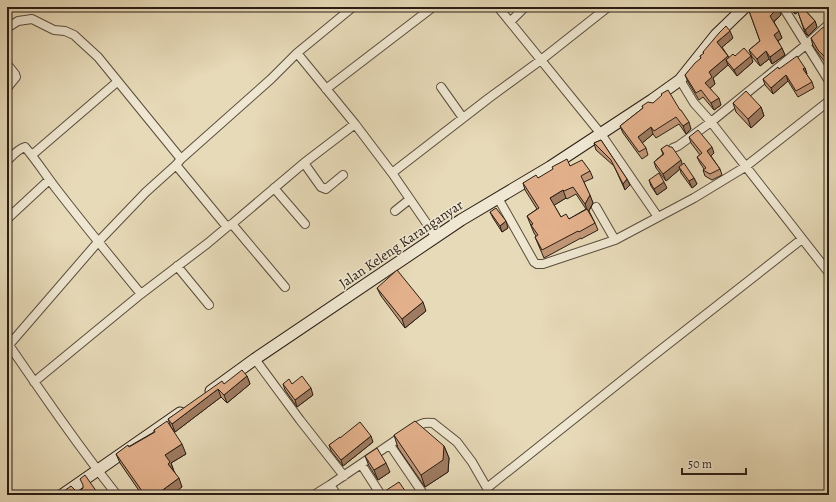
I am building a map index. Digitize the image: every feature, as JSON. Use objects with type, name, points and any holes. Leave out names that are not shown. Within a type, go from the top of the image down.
[{"type":"main road","name":"Jalan Keleng Karanganyar","points":[[204,396],[461,220],[550,167],[680,80],[716,35],[745,7]]},
{"type":"main road","points":[[62,495],[77,488],[88,476],[191,405]]},
{"type":"street","points":[[117,495],[8,345],[98,242],[146,192],[297,53],[353,7]]},
{"type":"street","points":[[326,90],[433,7]]},
{"type":"street","points":[[498,7],[601,134],[658,217]]},
{"type":"street","points":[[510,22],[525,7]]},
{"type":"street","points":[[392,173],[608,7]]},
{"type":"street","points":[[783,7],[829,81]]},
{"type":"street","points":[[7,28],[18,21],[32,19],[54,30],[70,32],[98,57],[229,226],[285,287]]},
{"type":"street","points":[[673,148],[711,122],[807,44],[829,24]]},
{"type":"street","points":[[297,53],[355,124],[392,173],[436,237]]},
{"type":"street","points":[[7,64],[16,77],[7,88]]},
{"type":"street","points":[[680,80],[694,103],[711,122],[829,273]]},
{"type":"street","points":[[32,155],[117,82]]},
{"type":"street","points":[[441,88],[463,118]]},
{"type":"street","points":[[498,198],[534,262],[543,264],[615,240],[694,198],[745,167],[829,101]]},
{"type":"street","points":[[34,382],[141,294],[208,243],[304,163],[355,124]]},
{"type":"street","points":[[7,161],[22,147],[25,147],[49,180],[141,294]]},
{"type":"street","points":[[304,163],[323,189],[326,189],[343,175]]},
{"type":"street","points":[[7,219],[49,180]]},
{"type":"street","points":[[274,188],[305,224]]},
{"type":"street","points":[[395,211],[410,199]]},
{"type":"street","points":[[596,207],[615,240]]},
{"type":"street","points":[[314,495],[423,422],[433,423],[457,442],[472,462],[489,491],[648,359],[802,239]]},
{"type":"street","points":[[177,266],[209,305]]},
{"type":"street","points":[[256,359],[300,420],[344,476]]},
{"type":"street","points":[[390,445],[424,495]]},
{"type":"street","points":[[361,464],[381,495]]},
{"type":"street","points":[[330,485],[337,495]]},
{"type":"building","points":[[779,7],[770,16],[779,31],[774,35],[782,48],[770,57],[766,51],[757,59],[749,50],[760,41],[748,8]]},
{"type":"building","points":[[796,7],[802,7],[815,21],[805,30],[803,26]]},
{"type":"building","points":[[829,25],[829,63],[818,50],[811,38],[822,28]]},
{"type":"building","points":[[726,26],[730,31],[717,42],[728,56],[709,72],[712,77],[705,83],[719,98],[711,103],[701,90],[696,93],[685,75],[701,58],[700,56],[704,53],[703,52]]},
{"type":"building","points":[[744,48],[751,56],[734,70],[726,60],[733,54],[735,56]]},
{"type":"building","points":[[797,56],[805,68],[803,69],[812,82],[796,91],[786,75],[771,88],[763,79],[778,67],[779,69]]},
{"type":"building","points":[[668,90],[689,122],[683,126],[676,117],[654,131],[651,127],[638,137],[646,148],[639,152],[620,126],[643,108],[642,106],[648,102],[653,103],[662,95],[661,94]]},
{"type":"building","points":[[746,91],[761,107],[748,119],[733,103]]},
{"type":"building","points":[[698,130],[712,147],[707,151],[720,169],[710,174],[703,170],[706,168],[697,157],[702,153],[689,137]]},
{"type":"building","points":[[601,140],[627,179],[623,184],[611,160],[594,143]]},
{"type":"building","points":[[667,145],[672,147],[681,160],[663,174],[654,162],[664,154],[661,149]]},
{"type":"building","points":[[567,159],[570,166],[582,160],[590,171],[581,176],[590,195],[585,204],[573,187],[564,191],[563,190],[550,198],[561,217],[566,214],[569,219],[587,209],[595,223],[542,250],[535,237],[538,235],[527,216],[539,208],[523,183],[536,175],[538,178],[553,169],[552,167]]},
{"type":"building","points":[[684,163],[694,178],[689,181],[679,167]]},
{"type":"building","points":[[659,173],[664,182],[654,189],[649,180]]},
{"type":"building","points":[[496,208],[506,221],[500,226],[490,212]]},
{"type":"building","points":[[397,270],[423,302],[402,319],[377,288]]},
{"type":"building","points":[[242,370],[247,376],[224,395],[218,389],[172,424],[168,419],[222,381],[224,384]]},
{"type":"building","points":[[302,376],[311,388],[295,400],[283,384],[289,379],[292,384]]},
{"type":"building","points":[[167,421],[182,444],[165,455],[170,462],[168,464],[179,478],[160,492],[162,495],[135,495],[142,491],[116,454],[128,445],[129,447],[155,432],[154,430]]},
{"type":"building","points":[[415,421],[444,446],[443,460],[421,475],[394,435]]},
{"type":"building","points":[[360,422],[371,436],[341,460],[329,445]]},
{"type":"building","points":[[377,448],[386,463],[374,470],[365,456]]},
{"type":"building","points":[[85,475],[99,495],[66,495],[64,491],[71,486],[76,491],[83,488],[80,479]]},
{"type":"building","points":[[399,482],[408,495],[387,495],[385,491]]}]
